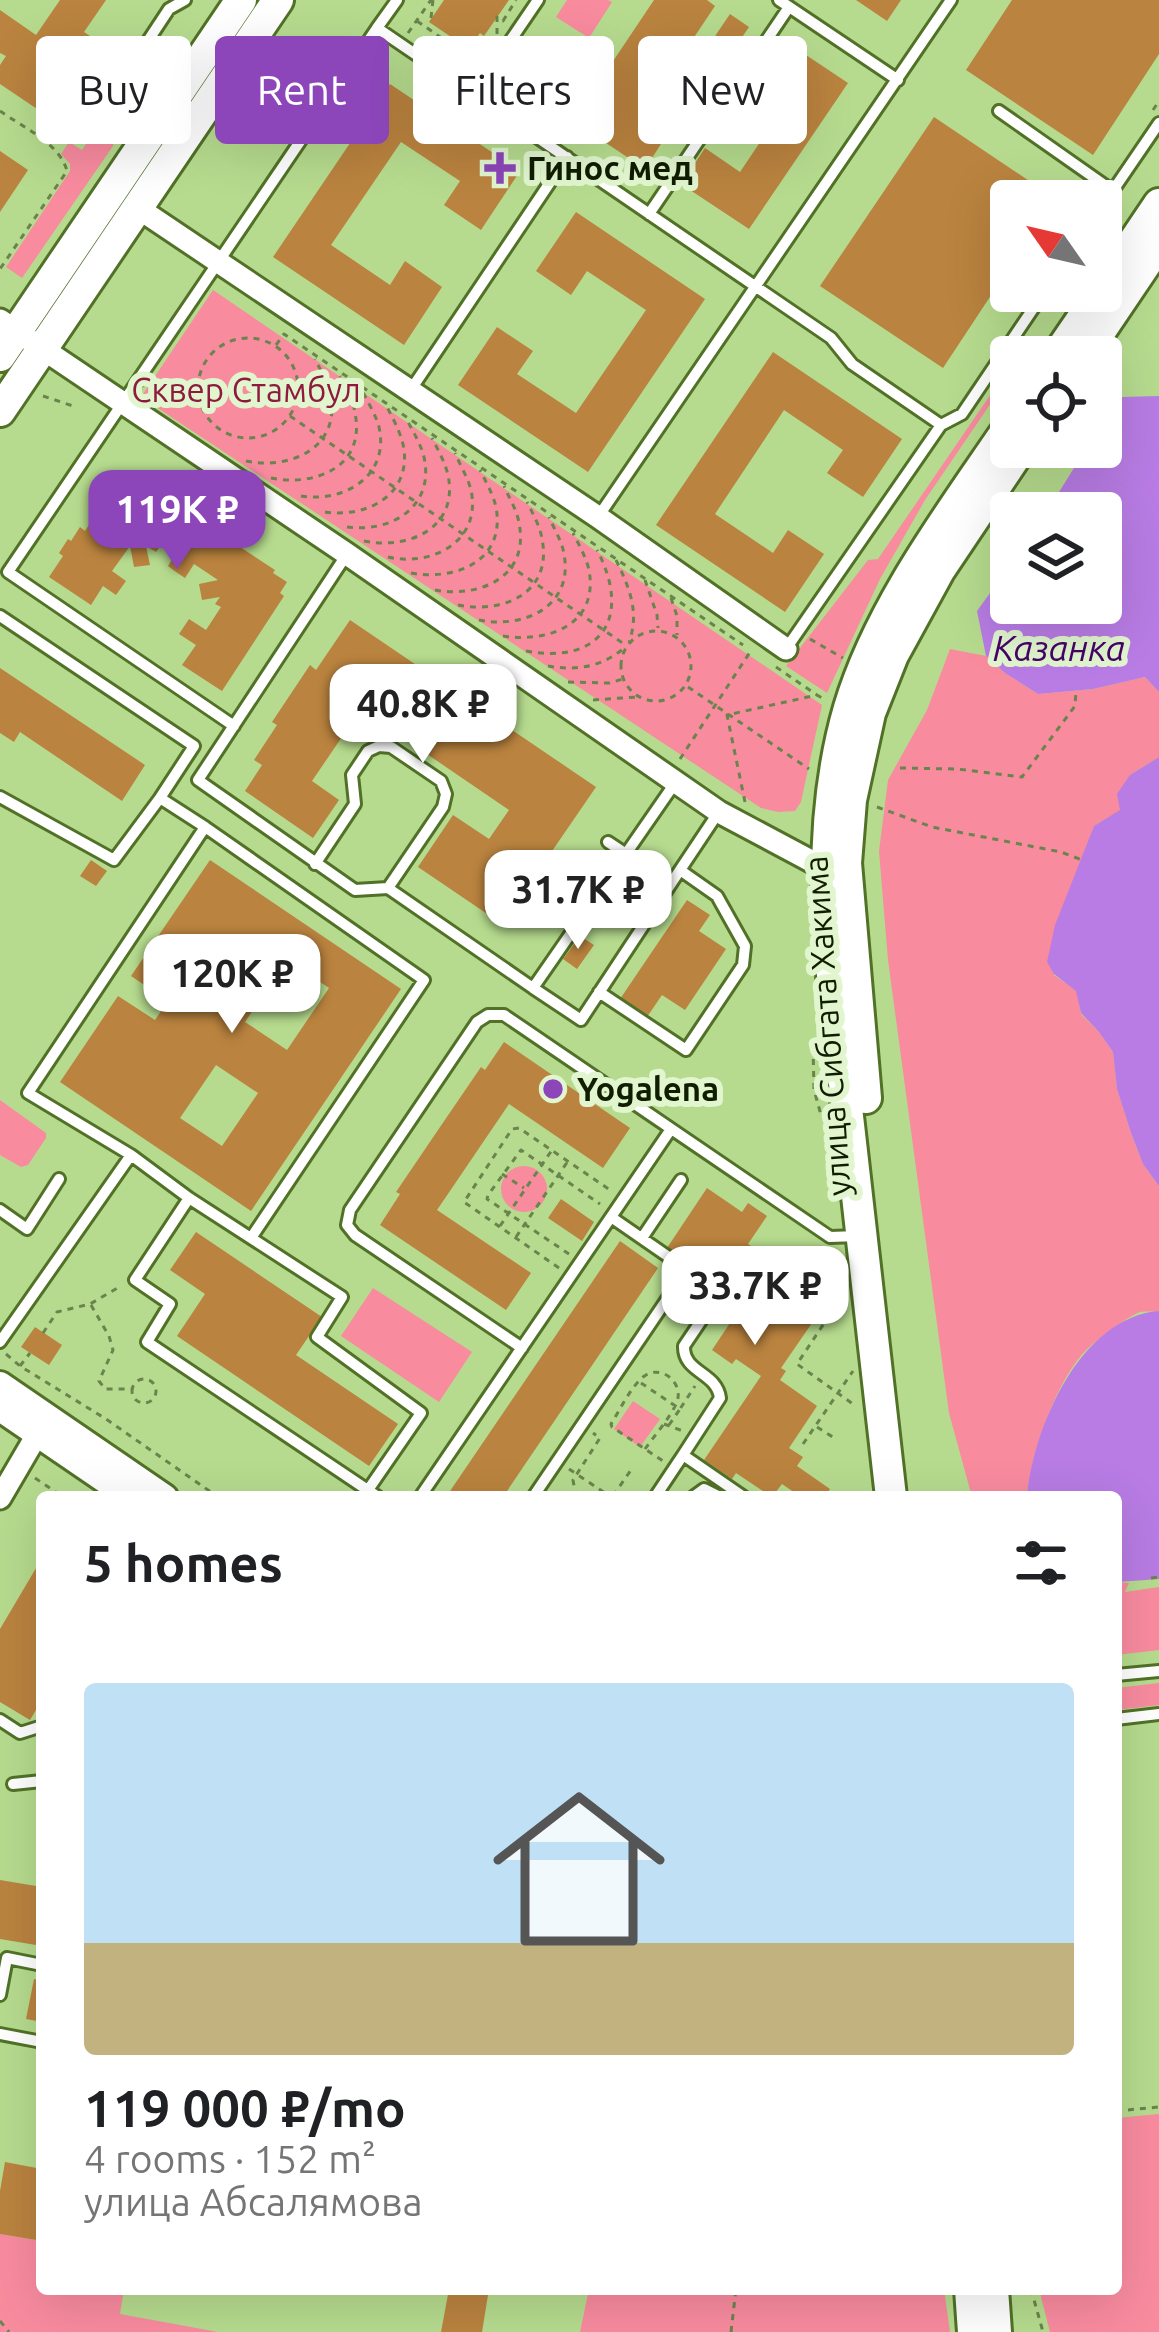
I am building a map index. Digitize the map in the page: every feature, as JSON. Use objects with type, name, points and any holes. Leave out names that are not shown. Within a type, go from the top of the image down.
[{"type":"main road","points":[[191,74],[241,0]]},
{"type":"main road","points":[[0,411],[278,0]]},
{"type":"main road","points":[[6,336],[143,144]]},
{"type":"main road","points":[[1122,260],[1159,204]]},
{"type":"main road","points":[[1097,336],[1159,244]]},
{"type":"main road","name":"улица Сибгата Хакима","points":[[890,1491],[832,982],[835,777],[849,708],[871,651],[914,570],[990,456]]},
{"type":"main road","name":"улица Сибгата Хакима","points":[[906,1491],[836,862],[870,713],[893,656],[939,571],[1008,468]]},
{"type":"main road","points":[[970,2295],[973,2332]]},
{"type":"main road","points":[[993,2295],[997,2332]]},
{"type":"street","points":[[138,208],[784,648]]},
{"type":"street","points":[[6,336],[43,349],[352,547],[719,812],[812,861],[836,862]]},
{"type":"street","points":[[0,1384],[121,1491]]},
{"type":"street","points":[[0,1409],[43,1426],[154,1491]]},
{"type":"street","points":[[0,1498],[43,1426]]},
{"type":"lane","points":[[152,36],[169,10],[185,0]]},
{"type":"lane","points":[[234,726],[8,572],[397,0]]},
{"type":"lane","points":[[514,36],[538,0]]},
{"type":"lane","points":[[598,517],[951,0]]},
{"type":"lane","points":[[649,214],[784,4],[898,80]]},
{"type":"lane","points":[[377,28],[413,52]]},
{"type":"lane","points":[[1000,111],[1097,180]]},
{"type":"lane","points":[[1120,180],[1159,123]]},
{"type":"lane","points":[[547,144],[831,338],[852,364],[940,425]]},
{"type":"lane","points":[[410,391],[566,157]]},
{"type":"lane","points":[[784,648],[857,534],[940,425],[962,414],[1031,312]]},
{"type":"lane","points":[[352,547],[198,780],[356,890],[388,888],[581,1020],[719,812]]},
{"type":"lane","points":[[0,616],[194,746],[114,860],[0,797]]},
{"type":"lane","points":[[315,864],[355,803],[352,776],[360,763],[368,751],[391,747],[441,782],[446,794],[443,807],[388,888]]},
{"type":"lane","points":[[533,988],[675,783]]},
{"type":"lane","points":[[160,798],[424,980],[250,1238]]},
{"type":"lane","points":[[205,827],[28,1093],[342,1297],[317,1337],[422,1413],[375,1491]]},
{"type":"lane","points":[[608,842],[626,854]]},
{"type":"lane","points":[[599,992],[686,1050],[743,965],[745,946],[717,896],[680,870]]},
{"type":"lane","points":[[522,1348],[347,1225],[350,1210],[464,1041],[482,1018],[493,1014],[504,1015],[830,1237],[862,1236]]},
{"type":"lane","points":[[424,1491],[580,1262],[592,1234],[612,1215],[670,1129]]},
{"type":"lane","points":[[0,1346],[130,1156]]},
{"type":"lane","points":[[0,1210],[26,1229],[59,1179]]},
{"type":"lane","points":[[642,1238],[681,1180]]},
{"type":"lane","points":[[189,1198],[136,1280],[170,1304],[147,1342],[369,1491]]},
{"type":"lane","points":[[537,1491],[680,1280],[676,1262],[612,1215]]},
{"type":"lane","points":[[659,1491],[720,1398],[718,1386],[685,1359],[684,1346],[718,1297]]},
{"type":"lane","points":[[683,1456],[735,1491]]},
{"type":"lane","points":[[1122,1674],[1159,1671]]},
{"type":"lane","points":[[1122,1718],[1159,1714]]},
{"type":"lane","points":[[0,1720],[20,1733],[36,1728]]},
{"type":"lane","points":[[13,1784],[36,1782]]},
{"type":"lane","points":[[0,1995],[7,1958],[36,1964]]},
{"type":"lane","points":[[0,2034],[36,2041]]},
{"type":"path","points":[[431,18],[432,0]]},
{"type":"path","points":[[401,44],[432,0]]},
{"type":"path","points":[[497,35],[497,17],[502,21],[516,0]]},
{"type":"path","points":[[417,21],[437,35],[446,33]]},
{"type":"path","points":[[0,111],[57,152],[67,171],[0,269]]},
{"type":"path","points":[[276,346],[284,334],[751,651],[680,760]]},
{"type":"path","points":[[238,338],[258,338],[276,346],[290,360],[298,378],[298,398],[290,416],[276,430],[257,438],[219,430],[198,397],[198,377],[206,359],[220,345],[238,338]]},
{"type":"path","points":[[238,460],[259,464],[291,461],[324,439],[331,419],[331,394],[313,354]]},
{"type":"path","points":[[263,476],[307,480],[327,474],[348,456],[356,436],[355,411],[338,371]]},
{"type":"path","points":[[287,493],[330,497],[350,490],[371,472],[379,452],[379,428],[361,386]]},
{"type":"path","points":[[42,395],[73,406]]},
{"type":"path","points":[[311,509],[354,512],[374,506],[395,488],[403,468],[403,443],[385,402]]},
{"type":"path","points":[[290,416],[627,646]]},
{"type":"path","points":[[333,524],[375,527],[396,521],[417,503],[424,483],[424,458],[406,417]]},
{"type":"path","points":[[352,547],[408,541],[440,519],[448,499],[448,474],[430,433]]},
{"type":"path","points":[[380,556],[431,557],[464,535],[471,515],[470,490],[453,449]]},
{"type":"path","points":[[404,572],[447,575],[467,568],[488,552],[496,530],[496,506],[478,465]]},
{"type":"path","points":[[428,588],[479,589],[512,568],[519,547],[519,522],[502,482]]},
{"type":"path","points":[[451,604],[482,608],[502,604],[535,584],[542,562],[542,538],[525,497]]},
{"type":"path","points":[[472,618],[515,622],[536,615],[556,598],[564,578],[564,552],[547,512]]},
{"type":"path","points":[[495,634],[540,637],[560,631],[580,614],[588,592],[588,568],[571,529]]},
{"type":"path","points":[[519,650],[563,653],[584,646],[604,630],[612,609],[612,584],[594,544]]},
{"type":"path","points":[[616,559],[633,598],[632,634],[621,659],[626,686],[637,697]]},
{"type":"path","points":[[644,578],[658,631]]},
{"type":"path","points":[[670,596],[677,616],[676,636]]},
{"type":"path","points":[[540,665],[584,668],[613,658],[637,636],[658,631],[676,636],[686,646],[692,673],[677,696],[664,702],[637,697],[591,699]]},
{"type":"path","points":[[784,648],[844,659]]},
{"type":"path","points":[[784,648],[817,695],[830,703]]},
{"type":"path","points":[[566,682],[624,679]]},
{"type":"path","points":[[686,686],[815,774]]},
{"type":"path","points":[[899,768],[1022,777],[1075,706],[1076,691]]},
{"type":"path","points":[[728,715],[817,695]]},
{"type":"path","points":[[728,715],[745,804]]},
{"type":"path","points":[[876,807],[932,827],[1082,860]]},
{"type":"path","points":[[570,1276],[464,1201],[488,1164],[515,1126],[623,1198]]},
{"type":"path","points":[[580,1262],[487,1197],[502,1174],[520,1150],[612,1215]]},
{"type":"path","points":[[499,1228],[552,1150]]},
{"type":"path","points":[[515,1239],[568,1161]]},
{"type":"path","points":[[502,1174],[525,1189]]},
{"type":"path","points":[[700,1267],[707,1272]]},
{"type":"path","points":[[43,1333],[58,1312],[90,1304],[121,1286]]},
{"type":"path","points":[[847,1288],[797,1364],[859,1408]]},
{"type":"path","points":[[90,1304],[113,1350],[99,1381],[105,1389],[131,1389]]},
{"type":"path","points":[[0,1346],[20,1366],[209,1491]]},
{"type":"path","points":[[20,1366],[29,1352]]},
{"type":"path","points":[[803,1444],[855,1368]]},
{"type":"path","points":[[677,1407],[677,1388],[669,1376],[653,1372],[640,1382],[611,1424],[646,1450],[704,1374]]},
{"type":"path","points":[[144,1379],[154,1384],[156,1395],[145,1403],[135,1399],[131,1389],[144,1379]]},
{"type":"path","points":[[640,1382],[677,1407]]},
{"type":"path","points":[[574,1491],[576,1474],[600,1438],[582,1425]]},
{"type":"path","points":[[665,1425],[687,1434]]},
{"type":"path","points":[[816,1426],[836,1439]]},
{"type":"path","points":[[615,1491],[632,1467]]},
{"type":"path","points":[[576,1474],[602,1491]]},
{"type":"path","points":[[1151,1578],[1159,1577]]},
{"type":"path","points":[[1122,2110],[1159,2107]]},
{"type":"path","points":[[731,2332],[735,2295]]},
{"type":"path","points":[[1033,2295],[1043,2332]]},
{"type":"path","points":[[0,2321],[9,2332]]},
{"type":"green space","points":[[567,0],[612,2],[590,36],[556,17]]},
{"type":"green space","points":[[68,144],[82,150],[86,144],[113,144],[22,278],[6,267],[70,171],[61,154]]},
{"type":"green space","name":"Сквер Стамбул","points":[[213,290],[822,705],[795,811],[761,808],[141,397]]},
{"type":"green space","points":[[990,395],[990,405],[925,500],[880,579],[827,693],[786,666],[868,560],[878,559]]},
{"type":"green space","points":[[950,649],[986,656],[1038,694],[1093,689],[1145,677],[1159,692],[1159,757],[1130,775],[1121,810],[1094,826],[1077,872],[1054,975],[1077,991],[1081,1014],[1113,1052],[1117,1089],[1131,1133],[1143,1164],[1159,1186],[1159,1311],[1140,1312],[1117,1325],[1070,1371],[1045,1424],[1028,1491],[970,1491],[949,1413],[888,960],[879,851],[888,780],[927,710]]},
{"type":"green space","points":[[0,1100],[46,1133],[28,1165],[21,1167],[0,1155]]},
{"type":"green space","points":[[524,1166],[540,1173],[547,1189],[540,1205],[524,1212],[508,1205],[501,1189],[508,1173]]},
{"type":"green space","points":[[373,1288],[472,1352],[439,1402],[341,1336]]},
{"type":"green space","points":[[633,1401],[660,1419],[640,1447],[614,1429]]},
{"type":"green space","points":[[1122,1582],[1129,1583],[1125,1592],[1159,1587],[1159,1650],[1122,1654]]},
{"type":"green space","points":[[1159,1683],[1159,1705],[1122,1709],[1122,1687]]},
{"type":"green space","points":[[1159,2114],[1159,2332],[1050,2332],[1041,2295],[1122,2295],[1122,2117]]},
{"type":"green space","points":[[0,2234],[36,2240],[36,2295],[123,2295],[120,2314],[218,2332],[0,2332]]},
{"type":"green space","points":[[588,2295],[945,2295],[950,2332],[580,2332]]},
{"type":"water","name":"Казанка","points":[[1159,396],[1159,692],[1145,677],[1093,689],[1038,694],[986,656],[977,611],[990,593],[990,624],[1122,624],[1122,492],[1059,492],[1074,468],[1122,468],[1122,397]]},
{"type":"water","name":"Казанка","points":[[1159,757],[1159,1186],[1143,1164],[1131,1133],[1117,1089],[1113,1052],[1081,1013],[1076,991],[1047,962],[1055,925],[1094,826],[1120,810],[1117,794],[1130,775]]},
{"type":"water","points":[[1159,1311],[1159,1579],[1122,1582],[1122,1491],[1028,1491],[1039,1440],[1066,1380],[1106,1333],[1131,1318]]},
{"type":"building","points":[[60,0],[106,0],[84,32],[90,36],[36,36],[36,108],[0,84],[0,65],[6,56],[0,53],[0,10],[36,35]]},
{"type":"building","points":[[444,0],[509,0],[484,36],[450,36],[429,22]]},
{"type":"building","points":[[654,0],[707,0],[715,6],[695,36],[638,36],[638,144],[661,144],[645,169],[608,144],[614,144],[614,60]]},
{"type":"building","points":[[856,0],[901,0],[887,21]]},
{"type":"building","points":[[1012,0],[1159,0],[1159,54],[1093,155],[966,70]]},
{"type":"building","points":[[730,14],[749,27],[743,36],[715,36]]},
{"type":"building","points":[[807,56],[848,83],[807,143]]},
{"type":"building","points":[[389,85],[413,99],[413,144],[480,144],[520,171],[481,230],[444,205],[460,181],[401,142],[331,245],[390,285],[405,261],[442,287],[404,345],[273,257],[349,144],[389,144]]},
{"type":"building","points":[[934,117],[1028,180],[990,180],[990,297],[943,368],[820,286]]},
{"type":"building","points":[[759,144],[807,144],[749,229],[681,184],[705,148],[740,172]]},
{"type":"building","points":[[0,151],[28,170],[0,212]]},
{"type":"building","points":[[576,212],[705,299],[588,472],[458,385],[497,327],[533,351],[517,374],[576,413],[646,310],[587,271],[571,295],[536,271]]},
{"type":"building","points":[[773,352],[902,439],[863,497],[827,473],[843,450],[784,410],[715,514],[773,553],[788,530],[824,554],[785,612],[656,525]]},
{"type":"building","points":[[118,481],[133,491],[136,486],[179,515],[187,503],[235,534],[231,541],[287,582],[280,593],[284,596],[222,691],[182,665],[196,645],[179,634],[189,619],[206,630],[221,607],[215,604],[220,597],[202,600],[199,584],[218,580],[194,564],[185,578],[168,566],[176,553],[162,544],[156,552],[146,546],[150,565],[134,567],[130,546],[112,571],[126,581],[116,595],[103,586],[91,605],[49,577],[68,539],[80,527],[85,531],[107,489],[111,492]]},
{"type":"building","points":[[350,620],[596,787],[502,924],[418,867],[453,815],[489,839],[509,810],[361,709],[312,781],[339,800],[313,838],[245,791],[262,765],[254,760],[277,725],[272,722],[310,665],[316,670]]},
{"type":"building","points":[[0,668],[145,765],[122,801],[20,732],[14,742],[0,733]]},
{"type":"building","points":[[91,860],[107,871],[96,886],[80,876]]},
{"type":"building","points":[[210,860],[401,989],[251,1211],[60,1082],[118,996],[155,1020],[168,1001],[131,976]],"holes":[[[287,960],[329,988],[287,1050],[245,1022]],[[216,1065],[258,1093],[222,1146],[180,1118]]]},
{"type":"building","points":[[687,900],[710,915],[699,931],[726,949],[685,1010],[662,995],[647,1017],[620,999]]},
{"type":"building","points":[[580,936],[594,945],[577,969],[563,959]]},
{"type":"building","points":[[504,1042],[630,1128],[603,1168],[509,1104],[437,1210],[531,1273],[506,1310],[380,1225],[438,1130]]},
{"type":"building","points":[[707,1188],[742,1212],[748,1203],[767,1216],[748,1244],[809,1285],[792,1310],[812,1323],[781,1368],[786,1371],[780,1380],[817,1406],[789,1448],[803,1457],[797,1466],[829,1491],[792,1491],[782,1484],[777,1491],[763,1491],[736,1473],[732,1479],[704,1460],[761,1376],[712,1350],[750,1293],[692,1254],[687,1261],[667,1248]]},
{"type":"building","points":[[561,1199],[594,1222],[582,1241],[548,1218]]},
{"type":"building","points":[[196,1232],[322,1317],[296,1355],[398,1424],[369,1466],[177,1336],[205,1294],[170,1270]]},
{"type":"building","points":[[620,1241],[658,1268],[507,1491],[450,1491]]},
{"type":"building","points":[[35,1327],[62,1345],[49,1365],[21,1347]]},
{"type":"building","points":[[36,1568],[36,1710],[30,1720],[0,1702],[0,1629]]},
{"type":"building","points":[[0,1880],[36,1886],[36,1945],[0,1939]]},
{"type":"building","points":[[34,1979],[36,2021],[26,2019]]},
{"type":"building","points":[[5,2162],[36,2168],[36,2240],[0,2234]]},
{"type":"building","points":[[448,2295],[488,2295],[482,2332],[441,2332]]},
{"type":"place","name":"Гинос мед","points":[[500,168]]},
{"type":"place","name":"Yogalena","points":[[553,1089]]}]
